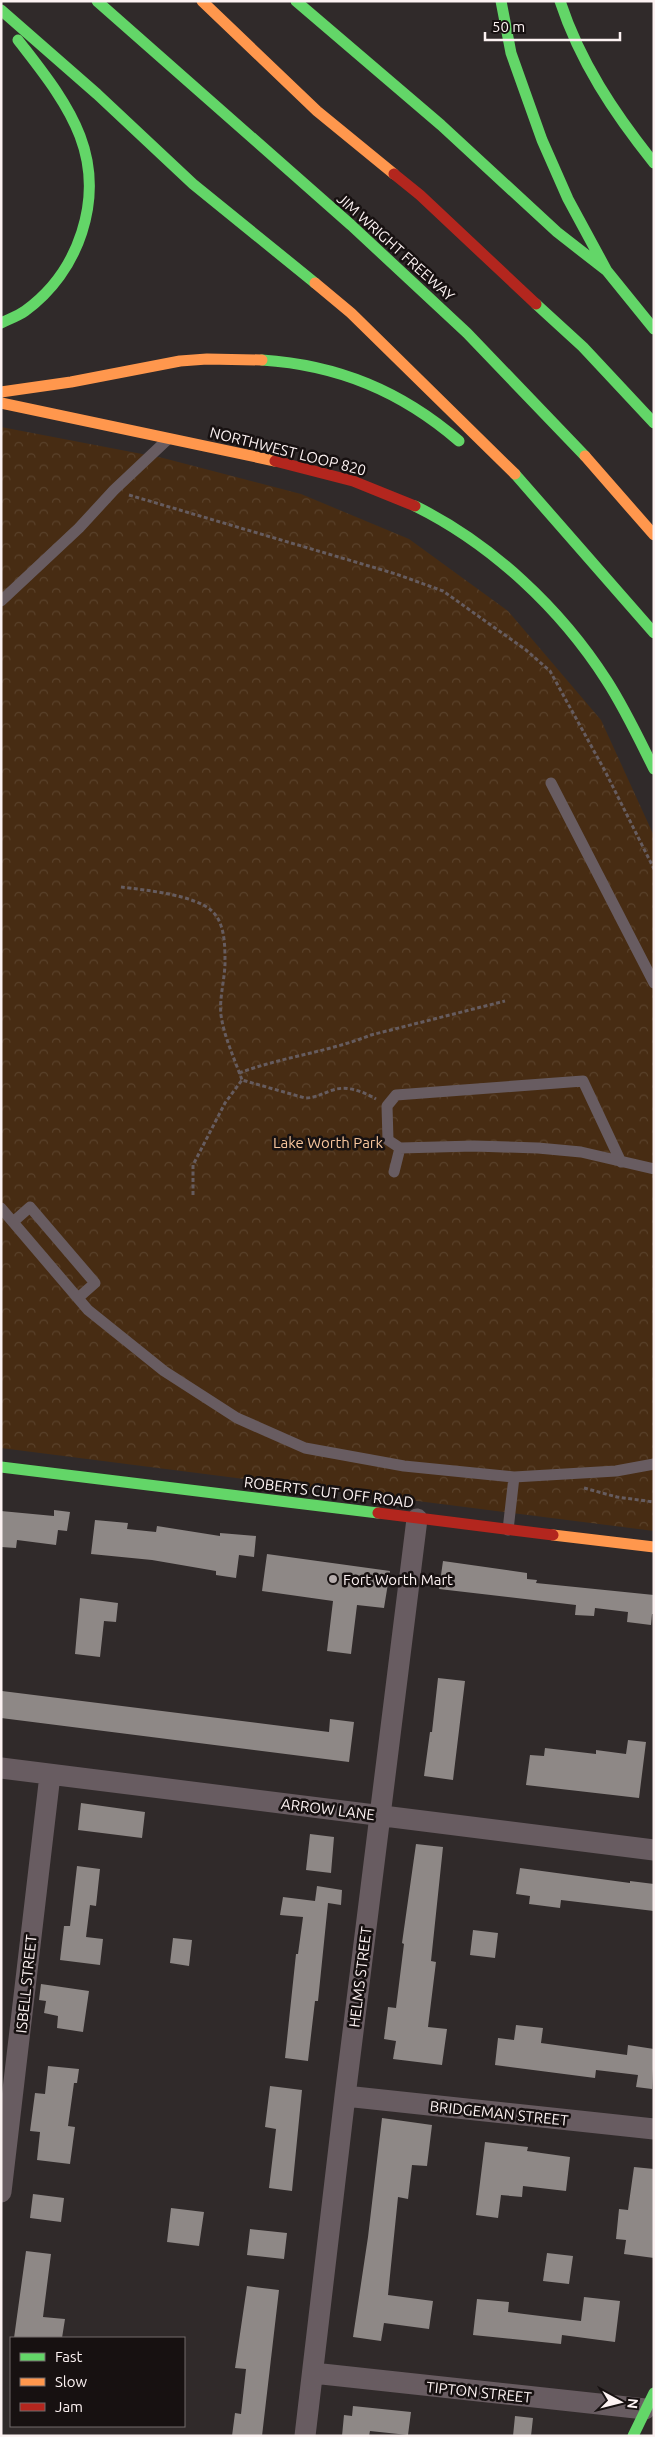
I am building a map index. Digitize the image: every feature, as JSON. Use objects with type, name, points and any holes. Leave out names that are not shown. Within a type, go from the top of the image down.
[{"type":"main road","name":"JIM WRIGHT FREEWAY","points":[[97,1],[351,225],[467,333],[591,462],[654,535]]},
{"type":"main road","points":[[202,1],[317,111],[420,195],[583,347],[654,423]]},
{"type":"main road","points":[[296,1],[441,125],[558,232],[607,271]]},
{"type":"main road","points":[[501,1],[510,53],[542,140],[568,199],[607,271],[654,329]]},
{"type":"main road","points":[[560,1],[581,56],[592,76],[618,118],[654,163]]},
{"type":"main road","points":[[1,10],[97,94],[192,184],[351,313],[520,479],[654,633]]},
{"type":"main road","points":[[1,17],[64,106],[80,137],[89,172],[88,208],[76,250],[52,287],[24,311],[1,323]]},
{"type":"main road","points":[[1,392],[51,386],[180,361],[230,359],[275,361],[353,378],[398,397],[429,417],[475,453],[520,479]]},
{"type":"main road","name":"NORTHWEST LOOP 820","points":[[1,403],[283,462],[360,483],[400,498],[466,537],[522,583],[568,629],[609,685],[654,769]]},
{"type":"main road","name":"ROBERTS CUT OFF ROAD","points":[[1,1467],[654,1547]]},
{"type":"main road","points":[[633,2436],[650,2401]]},
{"type":"street","name":"HELMS STREET","points":[[305,2436],[345,2096],[418,1518]]},
{"type":"street","name":"ARROW LANE","points":[[1,1768],[654,1850]]},
{"type":"street","name":"ISBELL STREET","points":[[1,2192],[50,1774]]},
{"type":"street","name":"BRIDGEMAN STREET","points":[[345,2096],[654,2129]]},
{"type":"street","name":"TIPTON STREET","points":[[312,2373],[650,2401]]},
{"type":"lane","points":[[1,601],[79,528],[114,490],[168,439]]},
{"type":"lane","points":[[551,783],[654,983]]},
{"type":"lane","points":[[621,1162],[583,1081],[396,1095],[387,1106],[388,1140],[400,1148],[474,1146],[538,1148],[581,1152],[621,1162],[654,1169]]},
{"type":"lane","points":[[394,1172],[400,1148]]},
{"type":"lane","points":[[13,1222],[30,1207],[96,1283],[78,1298]]},
{"type":"lane","points":[[1,1208],[88,1310],[164,1370],[237,1418],[305,1448],[404,1466],[514,1476],[616,1471],[654,1464]]},
{"type":"lane","points":[[508,1530],[514,1476]]},
{"type":"path","points":[[114,490],[396,574],[443,591],[526,650],[550,671],[654,869]]},
{"type":"path","points":[[121,888],[176,897],[199,904],[213,912],[222,930],[224,947],[221,1014],[242,1080]]},
{"type":"path","points":[[239,1073],[268,1062],[350,1043],[371,1035],[504,1000]]},
{"type":"path","points":[[242,1080],[306,1098],[316,1098],[335,1089],[361,1090],[387,1106]]},
{"type":"path","points":[[193,1195],[193,1165],[225,1103],[242,1080]]},
{"type":"path","points":[[582,1487],[617,1497],[654,1502]]},
{"type":"green space","name":"Lake Worth Park","points":[[1,427],[163,458],[301,494],[409,539],[508,611],[601,720],[654,836],[654,1531],[1,1448]]},
{"type":"building","points":[[54,1510],[70,1512],[67,1531],[58,1530],[56,1545],[17,1540],[16,1548],[1,1547],[1,1511],[54,1516]]},
{"type":"building","points":[[95,1520],[128,1523],[127,1529],[156,1532],[157,1526],[220,1536],[220,1533],[256,1536],[254,1557],[239,1555],[236,1578],[216,1575],[216,1571],[152,1560],[91,1554]]},
{"type":"building","points":[[267,1554],[390,1571],[384,1608],[357,1605],[351,1654],[327,1651],[333,1601],[262,1591]]},
{"type":"building","points":[[443,1561],[527,1573],[527,1579],[537,1580],[536,1583],[654,1595],[654,1614],[652,1614],[651,1625],[627,1622],[628,1612],[595,1608],[594,1616],[575,1615],[576,1605],[439,1589]]},
{"type":"building","points":[[80,1598],[118,1603],[116,1622],[104,1621],[100,1657],[75,1654]]},
{"type":"building","points":[[438,1678],[465,1681],[453,1780],[424,1776],[430,1732],[432,1732]]},
{"type":"building","points":[[2,1691],[329,1732],[330,1719],[354,1722],[349,1762],[1,1718]]},
{"type":"building","points":[[628,1740],[646,1742],[639,1798],[526,1785],[530,1755],[544,1756],[545,1748],[596,1754],[596,1750],[626,1754]]},
{"type":"building","points":[[81,1803],[145,1812],[142,1838],[78,1830]]},
{"type":"building","points":[[310,1834],[334,1837],[331,1873],[306,1870]]},
{"type":"building","points":[[416,1844],[443,1847],[431,1961],[436,1962],[428,2027],[447,2029],[442,2065],[393,2059],[396,2041],[384,2039],[388,2007],[396,2008],[404,1944],[402,1943]]},
{"type":"building","points":[[77,1866],[100,1869],[96,1906],[90,1905],[86,1937],[103,1939],[100,1965],[60,1960],[64,1926],[70,1926]]},
{"type":"building","points":[[520,1868],[630,1883],[630,1881],[654,1884],[654,1911],[561,1900],[560,1908],[529,1904],[530,1896],[516,1894]]},
{"type":"building","points":[[317,1886],[342,1890],[341,1905],[328,1903],[318,2001],[315,2001],[308,2061],[285,2058],[296,1954],[298,1954],[303,1917],[280,1915],[283,1897],[315,1901]]},
{"type":"building","points":[[473,1930],[498,1933],[495,1958],[470,1955]]},
{"type":"building","points":[[173,1938],[192,1940],[189,1966],[170,1963]]},
{"type":"building","points":[[41,1984],[89,1991],[83,2032],[57,2028],[58,2016],[44,2013],[46,2001],[39,2000]]},
{"type":"building","points":[[516,2025],[543,2028],[541,2043],[627,2055],[628,2045],[654,2049],[652,2089],[636,2087],[638,2075],[596,2070],[595,2078],[495,2065],[498,2038],[514,2040]]},
{"type":"building","points":[[48,2066],[79,2069],[77,2083],[74,2083],[68,2126],[75,2127],[70,2164],[37,2160],[40,2132],[30,2131],[35,2093],[45,2094]]},
{"type":"building","points":[[270,2086],[302,2090],[292,2191],[269,2188],[276,2129],[265,2127]]},
{"type":"building","points":[[382,2118],[432,2125],[427,2166],[412,2165],[408,2199],[398,2197],[388,2295],[433,2301],[429,2329],[384,2323],[381,2341],[353,2337],[368,2237]]},
{"type":"building","points":[[485,2142],[528,2147],[527,2151],[570,2157],[566,2191],[523,2186],[522,2197],[501,2195],[498,2218],[476,2215]]},
{"type":"building","points":[[634,2167],[654,2169],[654,2258],[624,2254],[626,2240],[616,2239],[619,2209],[628,2210]]},
{"type":"building","points":[[33,2194],[64,2198],[61,2222],[30,2218]]},
{"type":"building","points":[[171,2208],[204,2212],[199,2246],[167,2242]]},
{"type":"building","points":[[250,2229],[287,2233],[284,2259],[247,2255]]},
{"type":"building","points":[[26,2251],[51,2254],[43,2317],[65,2319],[62,2337],[14,2337]]},
{"type":"building","points":[[547,2253],[573,2256],[569,2284],[543,2281]]},
{"type":"building","points":[[247,2286],[279,2290],[262,2436],[232,2436],[235,2413],[241,2414],[246,2369],[235,2368]]},
{"type":"building","points":[[584,2297],[620,2301],[615,2342],[562,2335],[561,2344],[473,2335],[477,2299],[509,2302],[508,2312],[581,2321]]},
{"type":"building","points":[[353,2406],[411,2412],[408,2435],[370,2431],[369,2436],[342,2436],[344,2415],[352,2416]]},
{"type":"building","points":[[515,2416],[533,2418],[531,2436],[513,2436]]},
{"type":"traffic: fast","points":[[97,1],[351,225],[467,333],[585,456]]},
{"type":"traffic: fast","points":[[296,1],[441,125],[557,232],[607,271]]},
{"type":"traffic: fast","points":[[501,1],[511,53],[542,140],[568,199],[607,271],[654,329]]},
{"type":"traffic: fast","points":[[560,1],[588,66],[612,106],[654,163]]},
{"type":"traffic: fast","points":[[1,10],[97,94],[193,184],[315,283]]},
{"type":"traffic: fast","points":[[1,323],[25,311],[44,295],[60,276],[82,232],[87,209],[89,184],[87,160],[80,136],[68,110],[18,40]]},
{"type":"traffic: fast","points":[[536,304],[583,347],[654,423]]},
{"type":"traffic: fast","points":[[262,360],[317,368],[367,384],[414,408],[437,423],[459,441]]},
{"type":"traffic: fast","points":[[515,474],[654,633]]},
{"type":"traffic: fast","points":[[415,506],[471,539],[523,581],[546,604],[589,654],[607,681],[626,713],[654,769]]},
{"type":"traffic: fast","points":[[1,1467],[378,1513]]},
{"type":"traffic: fast","points":[[633,2436],[654,2393]]},
{"type":"traffic: slow","points":[[202,1],[317,111],[394,174]]},
{"type":"traffic: slow","points":[[315,283],[351,313],[515,474]]},
{"type":"traffic: slow","points":[[1,392],[71,382],[180,361],[207,359],[262,360]]},
{"type":"traffic: slow","points":[[1,403],[275,461]]},
{"type":"traffic: slow","points":[[585,456],[654,535]]},
{"type":"traffic: slow","points":[[553,1535],[654,1547]]},
{"type":"traffic: jam","points":[[394,174],[420,195],[536,304]]},
{"type":"traffic: jam","points":[[275,461],[353,481],[415,506]]},
{"type":"traffic: jam","points":[[378,1513],[553,1535]]},
{"type":"place","name":"Fort Worth Mart","points":[[333,1579]]}]
